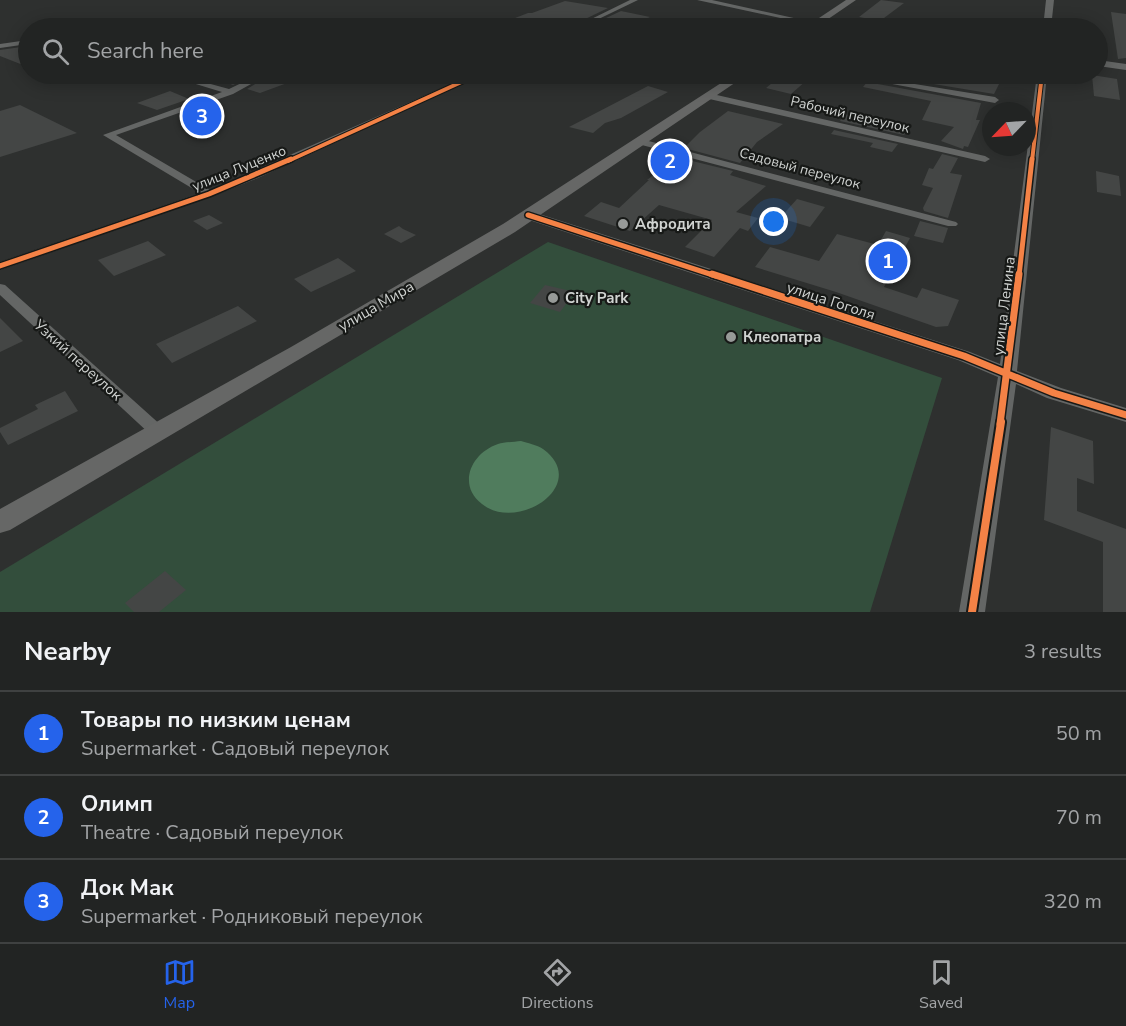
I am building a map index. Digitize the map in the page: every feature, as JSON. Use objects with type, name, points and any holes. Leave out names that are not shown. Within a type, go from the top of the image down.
[{"type":"main road","points":[[824,18],[852,0]]},
{"type":"main road","name":"улица Мира","points":[[0,522],[298,352],[528,215],[642,142],[727,84]]},
{"type":"street","points":[[597,18],[635,0]]},
{"type":"street","points":[[701,0],[795,18]]},
{"type":"street","points":[[1048,18],[1050,0]]},
{"type":"street","points":[[0,46],[18,43]]},
{"type":"street","points":[[1108,64],[1126,67]]},
{"type":"street","points":[[1108,70],[1126,73]]},
{"type":"street","points":[[202,84],[230,92]]},
{"type":"street","points":[[209,194],[108,135],[230,92],[246,84]]},
{"type":"street","name":"улица Луценко","points":[[0,266],[209,194],[457,84]]},
{"type":"street","points":[[901,84],[995,100]]},
{"type":"street","name":"улица Ленина","points":[[972,612],[1008,373],[1041,84]]},
{"type":"street","name":"Рабочий переулок","points":[[708,96],[985,159]]},
{"type":"street","name":"Садовый переулок","points":[[642,142],[952,224]]},
{"type":"street","name":"улица Гоголя","points":[[528,215],[1008,373],[1054,393],[1126,415]]},
{"type":"street","name":"Узкий переулок","points":[[0,288],[157,431]]},
{"type":"shaded area","points":[[548,242],[942,378],[870,612],[0,612],[0,572]]},
{"type":"shaded area","points":[[521,441],[543,449],[556,463],[559,476],[554,489],[544,500],[530,509],[513,513],[497,511],[482,504],[470,488],[470,470],[474,462],[489,448],[500,443]]},
{"type":"building","points":[[881,0],[904,3],[884,18],[859,17]]},
{"type":"building","points":[[565,1],[608,8],[587,18],[515,18]]},
{"type":"building","points":[[621,11],[650,17],[648,18],[606,18]]},
{"type":"building","points":[[1111,12],[1126,14],[1126,58],[1118,59]]},
{"type":"building","points":[[18,47],[18,63],[0,56],[0,50]]},
{"type":"building","points":[[1108,78],[1117,79],[1120,100],[1094,96],[1093,84],[1108,84]]},
{"type":"building","points":[[255,84],[284,84],[260,93],[247,89]]},
{"type":"building","points":[[771,84],[802,84],[791,94],[766,88]]},
{"type":"building","points":[[865,84],[878,84],[981,103],[976,120],[980,120],[968,147],[964,146],[963,149],[941,141],[954,127],[922,120],[931,101],[863,87]]},
{"type":"building","points":[[934,84],[999,84],[994,94]]},
{"type":"building","points":[[648,86],[668,92],[621,118],[605,123],[593,133],[569,127]]},
{"type":"building","points":[[170,91],[189,99],[157,110],[137,103]]},
{"type":"building","points":[[20,105],[77,133],[0,157],[0,111]]},
{"type":"building","points":[[728,111],[783,124],[757,142],[740,163],[684,148],[700,132]]},
{"type":"building","points":[[844,114],[910,128],[904,135],[840,121]]},
{"type":"building","points":[[834,130],[898,144],[892,152],[870,147],[873,143],[831,134]]},
{"type":"building","points":[[942,154],[958,158],[950,173],[962,175],[948,218],[924,211],[923,208],[933,188],[922,185],[929,168],[933,169]]},
{"type":"building","points":[[676,157],[733,171],[730,175],[766,186],[736,212],[758,218],[748,231],[740,228],[714,257],[685,247],[712,220],[659,205],[630,231],[584,216],[601,202],[619,208],[649,180],[647,180]]},
{"type":"building","points":[[1096,171],[1119,176],[1121,196],[1097,192]]},
{"type":"building","points":[[797,199],[825,207],[810,227],[780,218]]},
{"type":"building","points":[[209,215],[223,223],[207,230],[193,221]]},
{"type":"building","points":[[920,221],[948,228],[943,243],[914,236]]},
{"type":"building","points":[[399,226],[416,235],[401,243],[384,234]]},
{"type":"building","points":[[886,231],[910,238],[884,287],[917,298],[922,288],[959,300],[948,326],[936,327],[755,267],[770,247],[819,261],[837,234],[878,245]]},
{"type":"building","points":[[148,241],[166,255],[114,276],[98,260]]},
{"type":"building","points":[[338,258],[356,271],[311,292],[294,279]]},
{"type":"building","name":"City Park","points":[[545,285],[575,292],[560,312],[530,303]]},
{"type":"building","points":[[238,306],[257,321],[172,363],[156,344]]},
{"type":"building","points":[[0,318],[23,341],[0,352]]},
{"type":"building","points":[[65,391],[78,411],[8,445],[0,428],[38,409],[35,405]]},
{"type":"building","points":[[1051,427],[1093,441],[1094,484],[1077,478],[1077,511],[1126,529],[1126,612],[1103,612],[1103,542],[1044,520]]},
{"type":"building","points":[[165,571],[186,590],[159,612],[134,612],[125,603]]},
{"type":"cycle path","points":[[0,266],[209,194],[457,84]]},
{"type":"cycle path","points":[[972,612],[1008,373],[1041,84]]},
{"type":"cycle path","points":[[528,215],[964,356],[1054,393],[1126,415]]},
{"type":"place","name":"Док Мак","points":[[202,116]]},
{"type":"place","name":"Олимп","points":[[670,161]]},
{"type":"place","name":"Афродита","points":[[623,224]]},
{"type":"place","name":"Товары по низким ценам","points":[[888,261]]},
{"type":"place","name":"City Park","points":[[553,298]]},
{"type":"place","name":"Клеопатра","points":[[731,337]]}]
